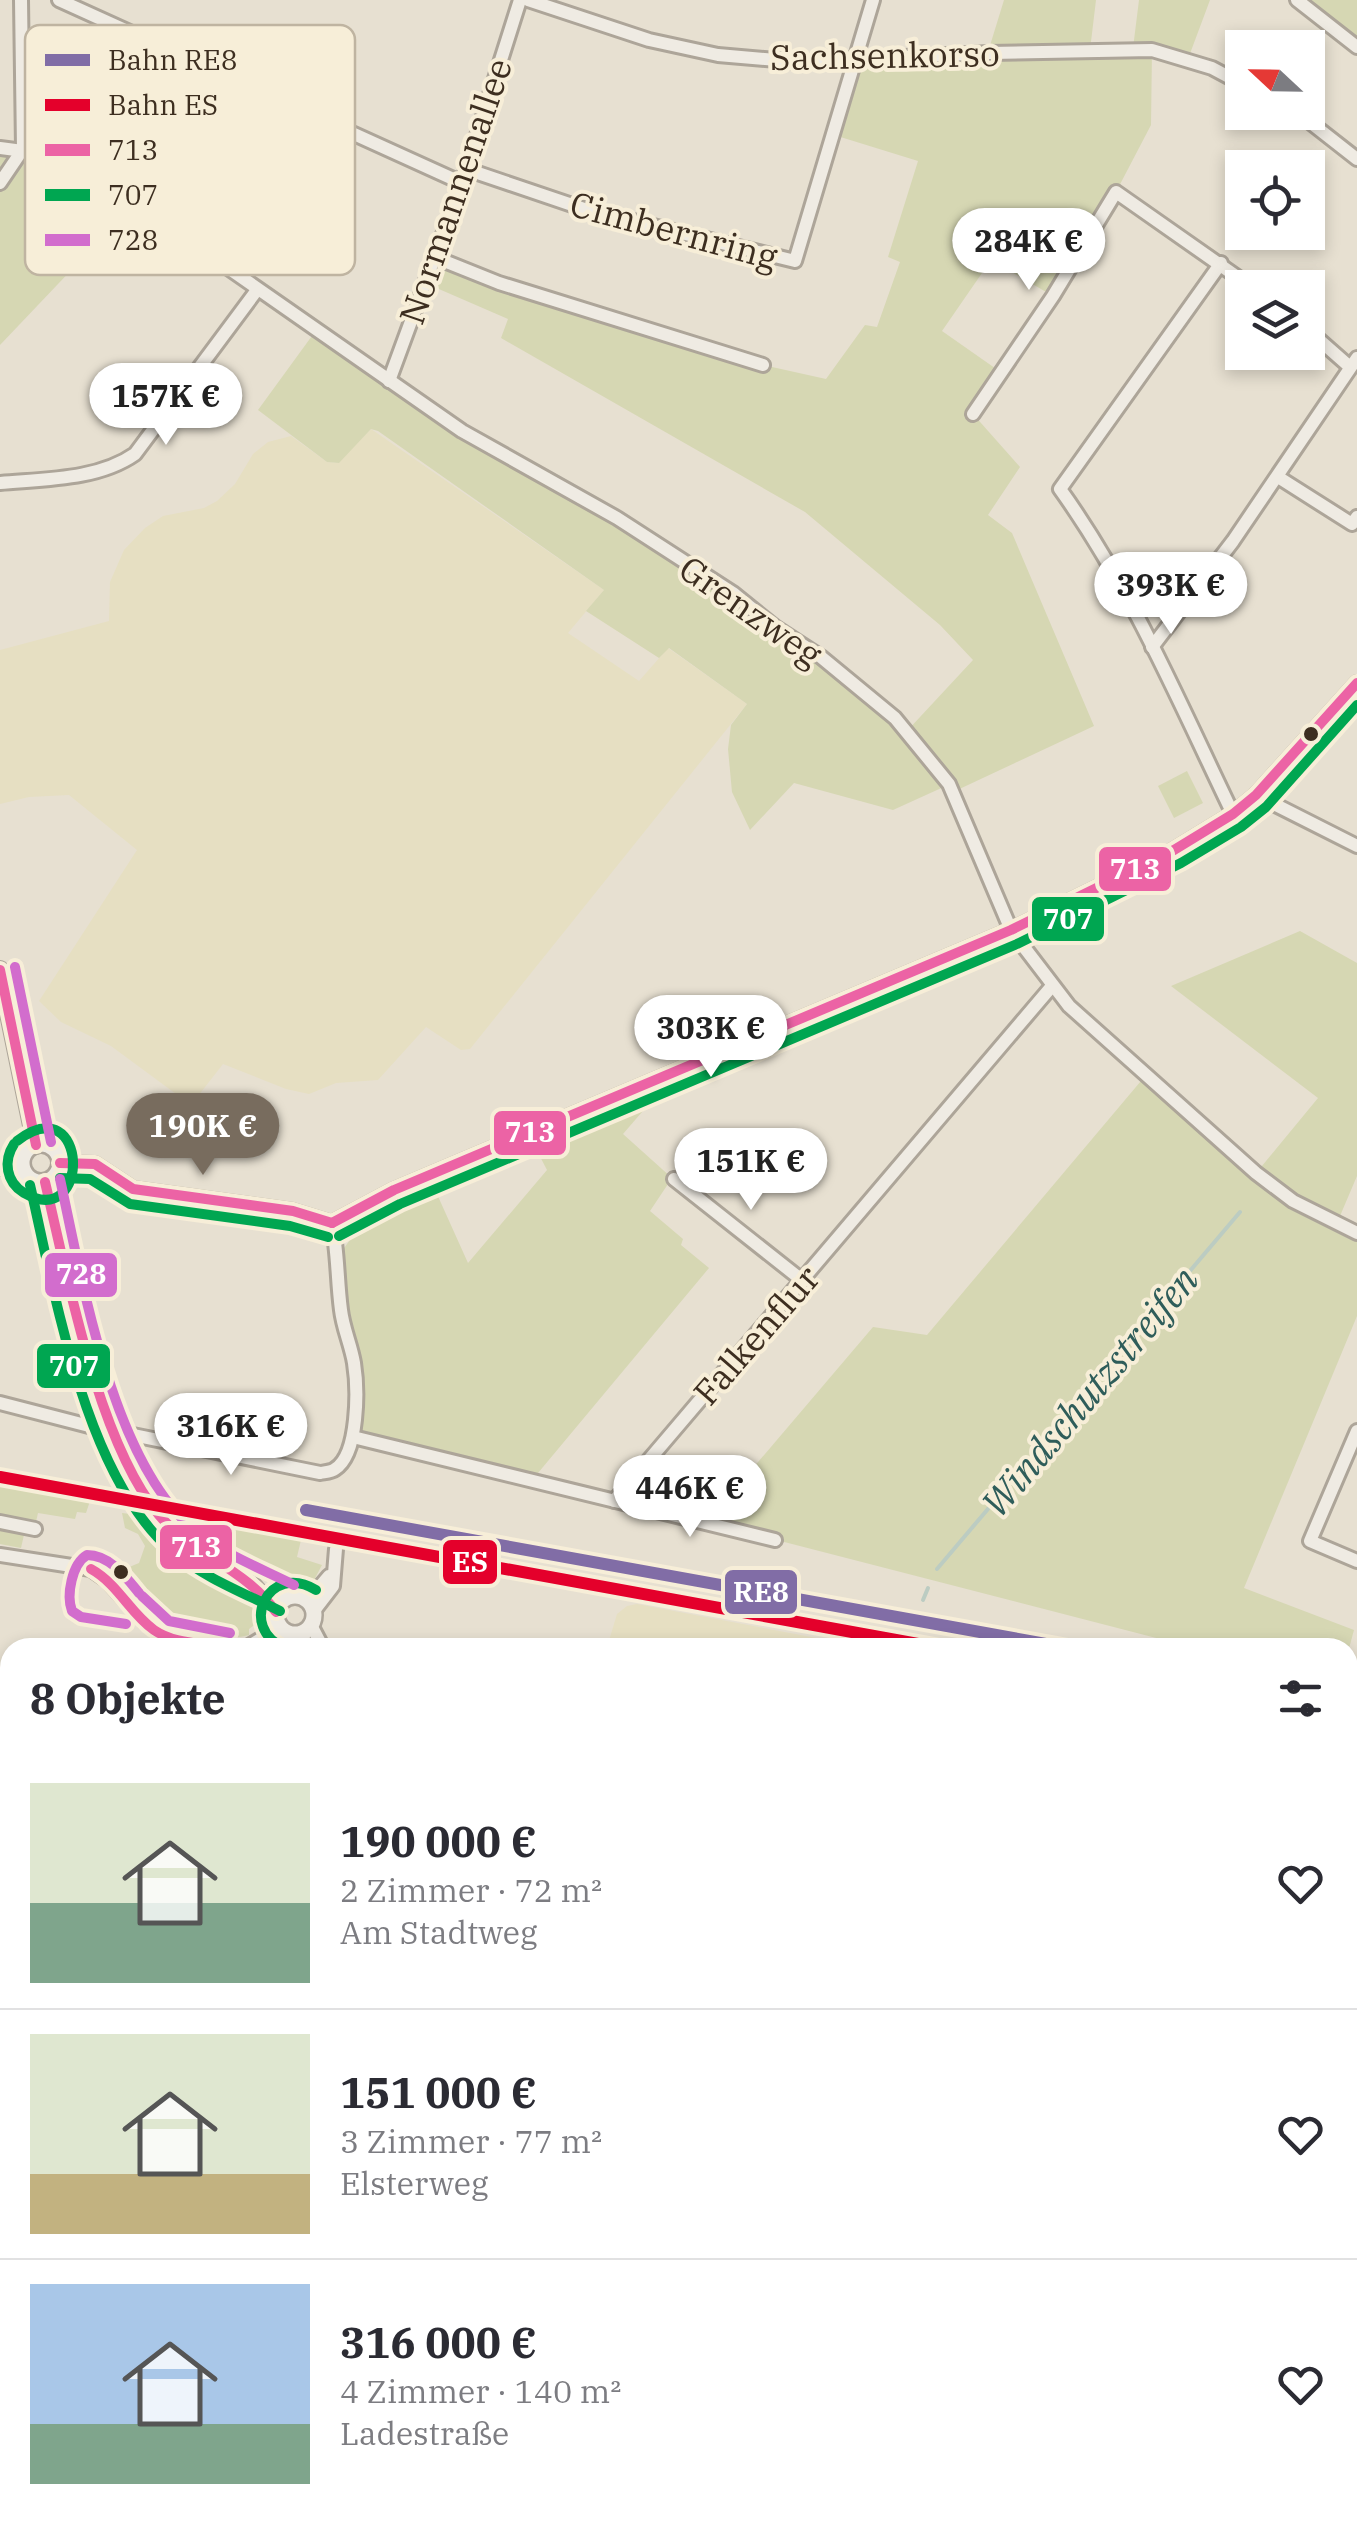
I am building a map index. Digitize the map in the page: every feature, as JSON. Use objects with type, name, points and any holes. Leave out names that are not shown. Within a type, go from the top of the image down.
[{"type":"street","points":[[0,184],[24,149],[21,0]]},
{"type":"street","name":"Cimbernring","points":[[59,0],[117,25]]},
{"type":"street","name":"Normannenallee","points":[[389,381],[464,176],[520,0]]},
{"type":"street","name":"Sachsenkorso","points":[[528,0],[649,40],[718,55],[799,62],[989,52],[1152,50],[1225,75]]},
{"type":"street","name":"Cimbernring","points":[[355,129],[464,176],[794,261],[873,0]]},
{"type":"street","points":[[1298,0],[1357,46]]},
{"type":"street","points":[[1320,130],[1357,159]]},
{"type":"street","name":"Grenzweg","points":[[0,148],[24,149]]},
{"type":"street","points":[[972,414],[1053,296],[1116,192],[1230,270]]},
{"type":"street","points":[[434,257],[500,283],[763,365]]},
{"type":"street","points":[[1221,263],[1060,489],[1090,531],[1152,647],[1233,814]]},
{"type":"street","name":"Grenzweg","points":[[236,275],[462,431],[617,518],[732,593],[821,657],[895,718],[953,792],[1011,930],[1069,1006],[1256,1173],[1293,1201],[1357,1233]]},
{"type":"street","points":[[0,483],[74,477],[136,454],[257,290]]},
{"type":"street","points":[[1152,647],[1278,477],[1354,362],[1325,342]]},
{"type":"street","points":[[1278,477],[1352,524],[1357,516]]},
{"type":"street","points":[[60,1163],[94,1164],[132,1189],[292,1211],[332,1223],[394,1190],[1011,930],[1174,850],[1256,795],[1357,683]]},
{"type":"street","points":[[1256,795],[1357,846]]},
{"type":"street","points":[[0,970],[36,1145]]},
{"type":"street","name":"Falkenflur","points":[[614,1501],[1052,986]]},
{"type":"street","points":[[36,1145],[50,1147],[58,1154],[60,1163],[54,1177],[45,1182],[32,1180],[22,1165],[26,1153],[36,1145]]},
{"type":"street","points":[[0,1168],[22,1165]]},
{"type":"street","points":[[674,1179],[803,1281]]},
{"type":"street","points":[[45,1182],[79,1328],[110,1420]]},
{"type":"street","points":[[0,1403],[93,1427],[320,1473],[336,1469],[353,1437],[354,1363],[340,1306],[338,1251],[332,1223]]},
{"type":"street","points":[[1357,1430],[1310,1541],[1357,1561]]},
{"type":"street","points":[[353,1437],[775,1540]]},
{"type":"street","points":[[151,1505],[179,1536],[249,1581],[295,1598],[312,1619],[319,1638]]},
{"type":"street","points":[[0,1522],[35,1529]]},
{"type":"street","points":[[262,1638],[276,1616],[295,1598],[309,1596],[328,1580],[336,1554],[333,1586],[312,1619],[285,1638]]},
{"type":"street","points":[[0,1555],[90,1568],[161,1635],[176,1638]]},
{"type":"street","points":[[249,1581],[281,1628],[299,1638]]},
{"type":"shaded area","points":[[371,429],[604,590],[568,633],[639,681],[668,648],[747,704],[470,1049],[461,1050],[426,1027],[378,1080],[336,1083],[309,1094],[223,1064],[191,1105],[111,1046],[61,1022],[39,1001],[137,850],[69,795],[29,797],[0,804],[0,650],[109,621],[110,582],[124,550],[163,516],[204,508],[217,501],[235,484],[253,454],[268,442],[291,436],[327,462],[338,463]]},
{"type":"shaded area","points":[[637,1604],[817,1638],[610,1638],[617,1614]]},
{"type":"green space","points":[[1004,0],[1096,0],[1090,50],[1133,48],[1139,0],[1210,0],[1188,59],[1152,50],[1151,125],[1053,296],[991,260],[942,331],[1002,373],[973,414],[1020,467],[988,515],[1012,533],[1094,726],[953,792],[948,785],[893,810],[794,783],[750,830],[732,792],[728,749],[731,725],[747,704],[669,648],[659,658],[586,611],[604,590],[378,431],[371,429],[339,463],[327,462],[258,410],[317,329],[389,381],[733,593],[907,731],[973,660],[940,625],[805,512],[501,338],[508,319],[425,283],[434,257],[763,365],[826,379],[865,325],[877,327],[900,262],[888,257],[918,161],[834,135],[855,59],[988,52]]},
{"type":"green space","points":[[1297,0],[1357,0],[1357,47]]},
{"type":"green space","points":[[0,148],[25,151],[25,275],[67,275],[0,345]]},
{"type":"green space","points":[[1187,771],[1203,803],[1174,818],[1158,786]]},
{"type":"green space","points":[[1300,931],[1357,963],[1357,1176],[1337,1223],[1357,1233],[1357,1316],[1244,1588],[1354,1630],[1352,1638],[1156,1638],[707,1522],[873,1327],[927,1335],[1146,1075],[1257,1172],[1318,1098],[1171,986]]},
{"type":"green space","points":[[661,1090],[623,1134],[672,1178],[650,1211],[709,1268],[533,1479],[353,1437],[355,1397],[344,1333],[342,1251],[369,1213],[432,1183],[468,1263],[547,1170],[534,1145]]},
{"type":"green space","points":[[0,1486],[90,1501],[86,1513],[77,1512],[75,1519],[38,1513],[35,1526],[26,1526],[21,1548],[0,1544]]},
{"type":"green space","points":[[161,1505],[268,1527],[282,1519],[305,1523],[297,1557],[322,1565],[313,1582],[290,1578],[274,1584],[197,1541]]},
{"type":"green space","points":[[122,1513],[139,1515],[180,1557],[257,1608],[257,1623],[249,1629],[249,1635],[201,1635],[157,1614],[122,1570],[139,1563],[145,1546],[138,1534],[125,1528]]},
{"type":"waterway","name":"Windschutzstreifen","points":[[937,1569],[1240,1212]]},
{"type":"waterway","name":"Windschutzstreifen","points":[[923,1600],[928,1588]]},
{"type":"tunnel","points":[[110,1420],[135,1480],[151,1505]]},
{"type":"rail line","name":"ES","points":[[0,1477],[885,1638]]},
{"type":"rail line","name":"RE8","points":[[306,1510],[1013,1638]]},
{"type":"transit line","name":"713","points":[[332,1223],[394,1190],[1011,930],[1174,850],[1256,795],[1357,683]]},
{"type":"transit line","name":"707","points":[[339,1236],[400,1204],[1017,944],[1181,863],[1266,807],[1357,705]]},
{"type":"transit line","name":"728","points":[[15,967],[51,1142]]},
{"type":"transit line","name":"713","points":[[0,970],[36,1145]]},
{"type":"transit line","name":"707","points":[[14,1144],[8,1157],[13,1183],[24,1193],[46,1200],[62,1194],[71,1179],[73,1161],[69,1144],[58,1131],[41,1129],[17,1141]]},
{"type":"transit line","name":"713","points":[[60,1163],[95,1164],[133,1189],[293,1211],[332,1223]]},
{"type":"transit line","name":"707","points":[[60,1178],[90,1179],[130,1204],[290,1226],[328,1237]]},
{"type":"transit line","name":"728","points":[[60,1179],[104,1366],[142,1460],[166,1499],[194,1530],[229,1553],[294,1585]]},
{"type":"transit line","name":"713","points":[[45,1182],[87,1356],[137,1484],[172,1529],[250,1584],[276,1612]]},
{"type":"transit line","name":"707","points":[[30,1185],[78,1381],[117,1479],[143,1519],[173,1552],[211,1577],[280,1611]]},
{"type":"transit line","name":"728","points":[[126,1624],[81,1617],[72,1611],[74,1572],[87,1555],[95,1556],[117,1568],[139,1593]]},
{"type":"transit line","name":"713","points":[[91,1569],[109,1582],[154,1630],[170,1638]]},
{"type":"transit line","name":"707","points":[[270,1638],[261,1613],[272,1590],[299,1583],[316,1590]]},
{"type":"transit line","name":"728","points":[[142,1596],[169,1621],[230,1633]]}]
